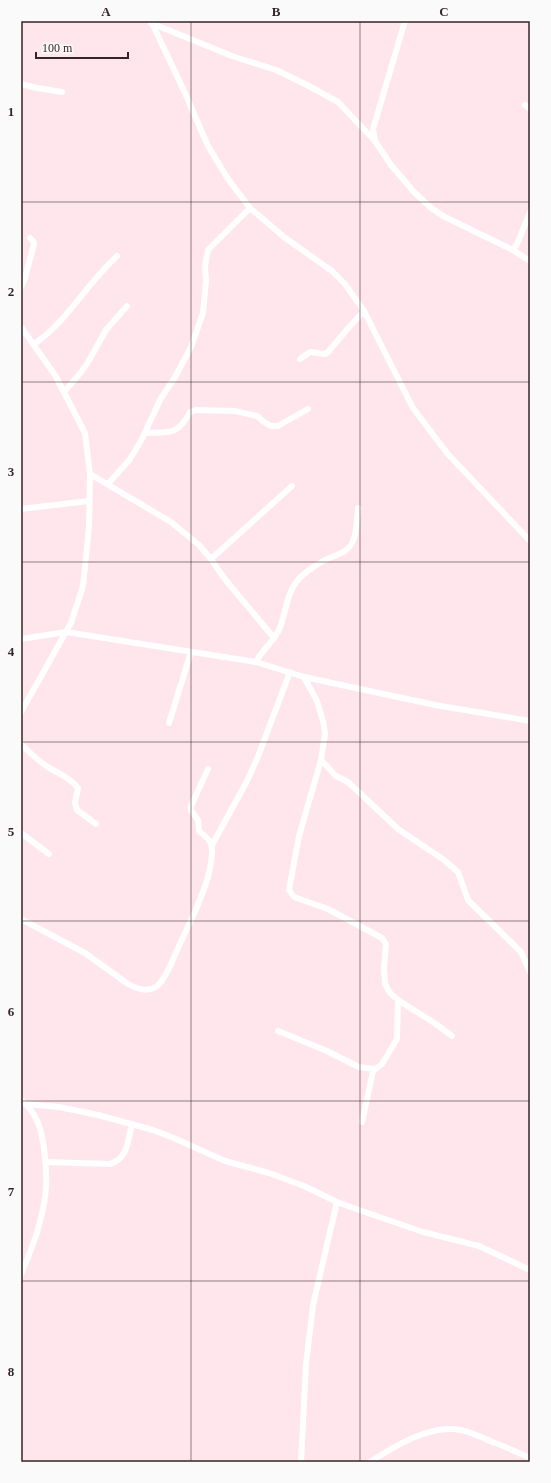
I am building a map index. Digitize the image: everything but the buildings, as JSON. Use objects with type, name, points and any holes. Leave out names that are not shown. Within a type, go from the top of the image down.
[{"type":"street","points":[[375,141],[373,129],[405,21]]},
{"type":"street","points":[[151,22],[232,56],[276,70],[338,102],[375,141],[391,165],[414,192],[430,207],[442,216],[513,250],[530,261]]},
{"type":"street","points":[[151,22],[186,93],[208,146],[228,179],[250,208],[284,237],[332,271],[345,284],[364,311],[413,408],[447,453],[530,541]]},
{"type":"street","points":[[21,84],[62,92]]},
{"type":"street","points":[[108,484],[130,459],[145,434],[160,400],[175,377],[191,347],[203,313],[206,281],[205,266],[208,250],[250,208]]},
{"type":"street","points":[[513,250],[518,242],[530,212]]},
{"type":"street","points":[[21,287],[25,278],[34,244],[30,238]]},
{"type":"street","points":[[34,344],[56,326],[102,269],[117,256]]},
{"type":"street","points":[[64,392],[87,364],[106,330],[127,306]]},
{"type":"street","points":[[300,359],[310,352],[324,354],[328,352],[364,311]]},
{"type":"street","points":[[21,327],[56,375],[85,433],[90,474],[88,534],[83,586],[71,623],[21,712]]},
{"type":"street","points":[[145,434],[174,431],[185,422],[190,412],[196,410],[235,411],[257,416],[271,426],[278,426],[308,409]]},
{"type":"street","points":[[90,474],[171,522],[199,545],[224,578],[274,638]]},
{"type":"street","points":[[211,559],[292,486]]},
{"type":"street","points":[[21,509],[89,501]]},
{"type":"street","points":[[256,662],[261,652],[278,632],[284,619],[289,595],[297,580],[324,560],[341,554],[354,540],[358,508]]},
{"type":"street","points":[[21,639],[66,632],[256,662],[304,677],[435,705],[530,721]]},
{"type":"street","points":[[169,723],[191,652]]},
{"type":"street","points":[[21,919],[85,953],[135,988],[149,990],[157,986],[165,974],[196,909],[210,869],[212,845],[246,783],[257,759],[290,672]]},
{"type":"street","points":[[304,677],[317,701],[325,734],[322,760],[299,836],[290,890],[294,897],[328,909],[382,938],[386,944],[384,969],[385,984],[390,993],[452,1036]]},
{"type":"street","points":[[21,744],[45,765],[73,781],[78,788],[75,803],[77,810],[96,824]]},
{"type":"street","points":[[322,760],[336,776],[348,782],[398,829],[444,860],[458,872],[468,900],[521,952],[530,972]]},
{"type":"street","points":[[208,769],[190,806],[198,820],[199,831],[210,840],[212,845]]},
{"type":"street","points":[[21,832],[49,854]]},
{"type":"street","points":[[362,1122],[372,1071],[382,1064],[397,1039],[398,1000]]},
{"type":"street","points":[[278,1031],[327,1051],[359,1067],[375,1069]]},
{"type":"street","points":[[24,1102],[79,1111],[132,1124],[176,1139],[225,1161],[269,1173],[304,1186],[337,1202],[423,1232],[479,1246],[530,1270]]},
{"type":"street","points":[[21,1274],[29,1256],[41,1216],[46,1186],[46,1162],[43,1140],[37,1118],[24,1102]]},
{"type":"street","points":[[46,1162],[110,1164],[117,1162],[123,1156],[132,1124]]},
{"type":"street","points":[[301,1462],[306,1364],[313,1305],[337,1202]]},
{"type":"street","points":[[370,1462],[407,1439],[435,1431],[451,1429],[462,1430],[474,1434],[530,1458]]}]
